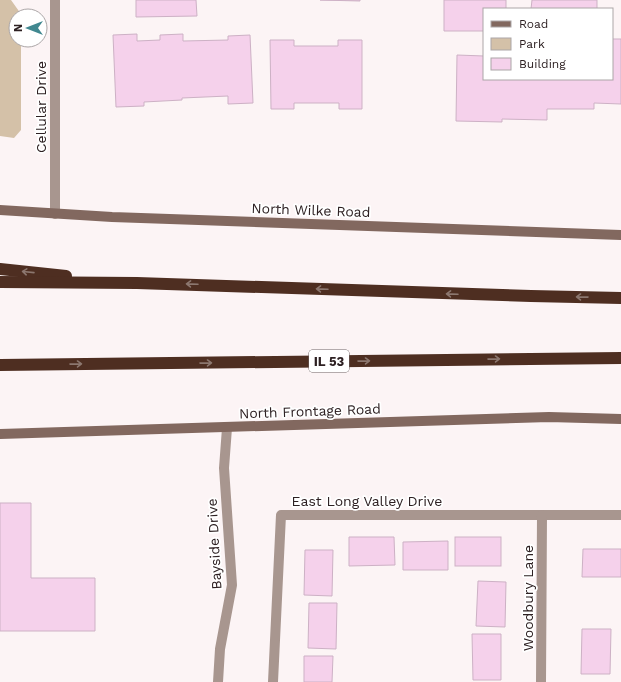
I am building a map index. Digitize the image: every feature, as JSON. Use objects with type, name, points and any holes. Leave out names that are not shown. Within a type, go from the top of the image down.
[{"type":"highway","points":[[0,269],[137,283]]},
{"type":"highway","points":[[0,282],[137,283],[621,298]]},
{"type":"highway","name":"IL 53","points":[[0,370],[37,365],[621,358]]},
{"type":"highway","points":[[0,365],[37,365]]},
{"type":"street","name":"Cellular Drive","points":[[55,0],[55,214]]},
{"type":"street","name":"North Wilke Road","points":[[0,210],[112,217],[621,235]]},
{"type":"street","name":"North Frontage Road","points":[[0,434],[549,417],[621,419]]},
{"type":"street","name":"Bayside Drive","points":[[218,682],[220,649],[232,585],[224,468],[227,428]]},
{"type":"street","name":"Woodbury Lane","points":[[541,682],[542,515]]},
{"type":"street","name":"East Long Valley Drive","points":[[273,682],[281,516],[621,515]]},
{"type":"green space","points":[[0,0],[11,0],[17,8],[8,8],[8,48],[21,48],[21,130],[14,138],[0,136]]},
{"type":"building","points":[[136,0],[196,0],[197,16],[136,17]]},
{"type":"building","points":[[320,0],[360,0],[360,1]]},
{"type":"building","points":[[444,0],[506,0],[506,8],[483,8],[483,31],[444,31]]},
{"type":"building","points":[[532,0],[597,0],[597,8],[531,8]]},
{"type":"building","points":[[137,34],[137,41],[160,40],[160,35],[183,34],[183,41],[228,40],[228,36],[250,35],[253,103],[228,104],[228,96],[182,98],[182,100],[144,102],[144,106],[116,107],[113,35]]},
{"type":"building","points":[[613,39],[621,39],[621,104],[594,103],[594,109],[547,109],[547,120],[502,119],[502,122],[456,121],[457,55],[483,56],[483,80],[613,80]]},
{"type":"building","points":[[270,40],[294,40],[294,46],[338,46],[338,40],[362,40],[362,109],[339,109],[339,103],[294,103],[294,109],[271,109]]},
{"type":"building","points":[[0,503],[31,503],[31,578],[95,578],[95,631],[0,631]]},
{"type":"building","points":[[349,537],[394,537],[395,565],[349,566]]},
{"type":"building","points":[[455,537],[501,537],[501,566],[455,566]]},
{"type":"building","points":[[448,541],[448,570],[403,570],[403,542]]},
{"type":"building","points":[[583,549],[621,549],[621,577],[582,577]]},
{"type":"building","points":[[305,550],[333,550],[332,596],[304,595]]},
{"type":"building","points":[[478,581],[506,582],[505,627],[476,626]]},
{"type":"building","points":[[309,603],[337,603],[336,649],[308,648]]},
{"type":"building","points":[[582,629],[611,629],[610,674],[581,674]]},
{"type":"building","points":[[472,634],[501,634],[501,680],[473,680]]},
{"type":"building","points":[[304,656],[333,656],[332,682],[304,682]]}]
